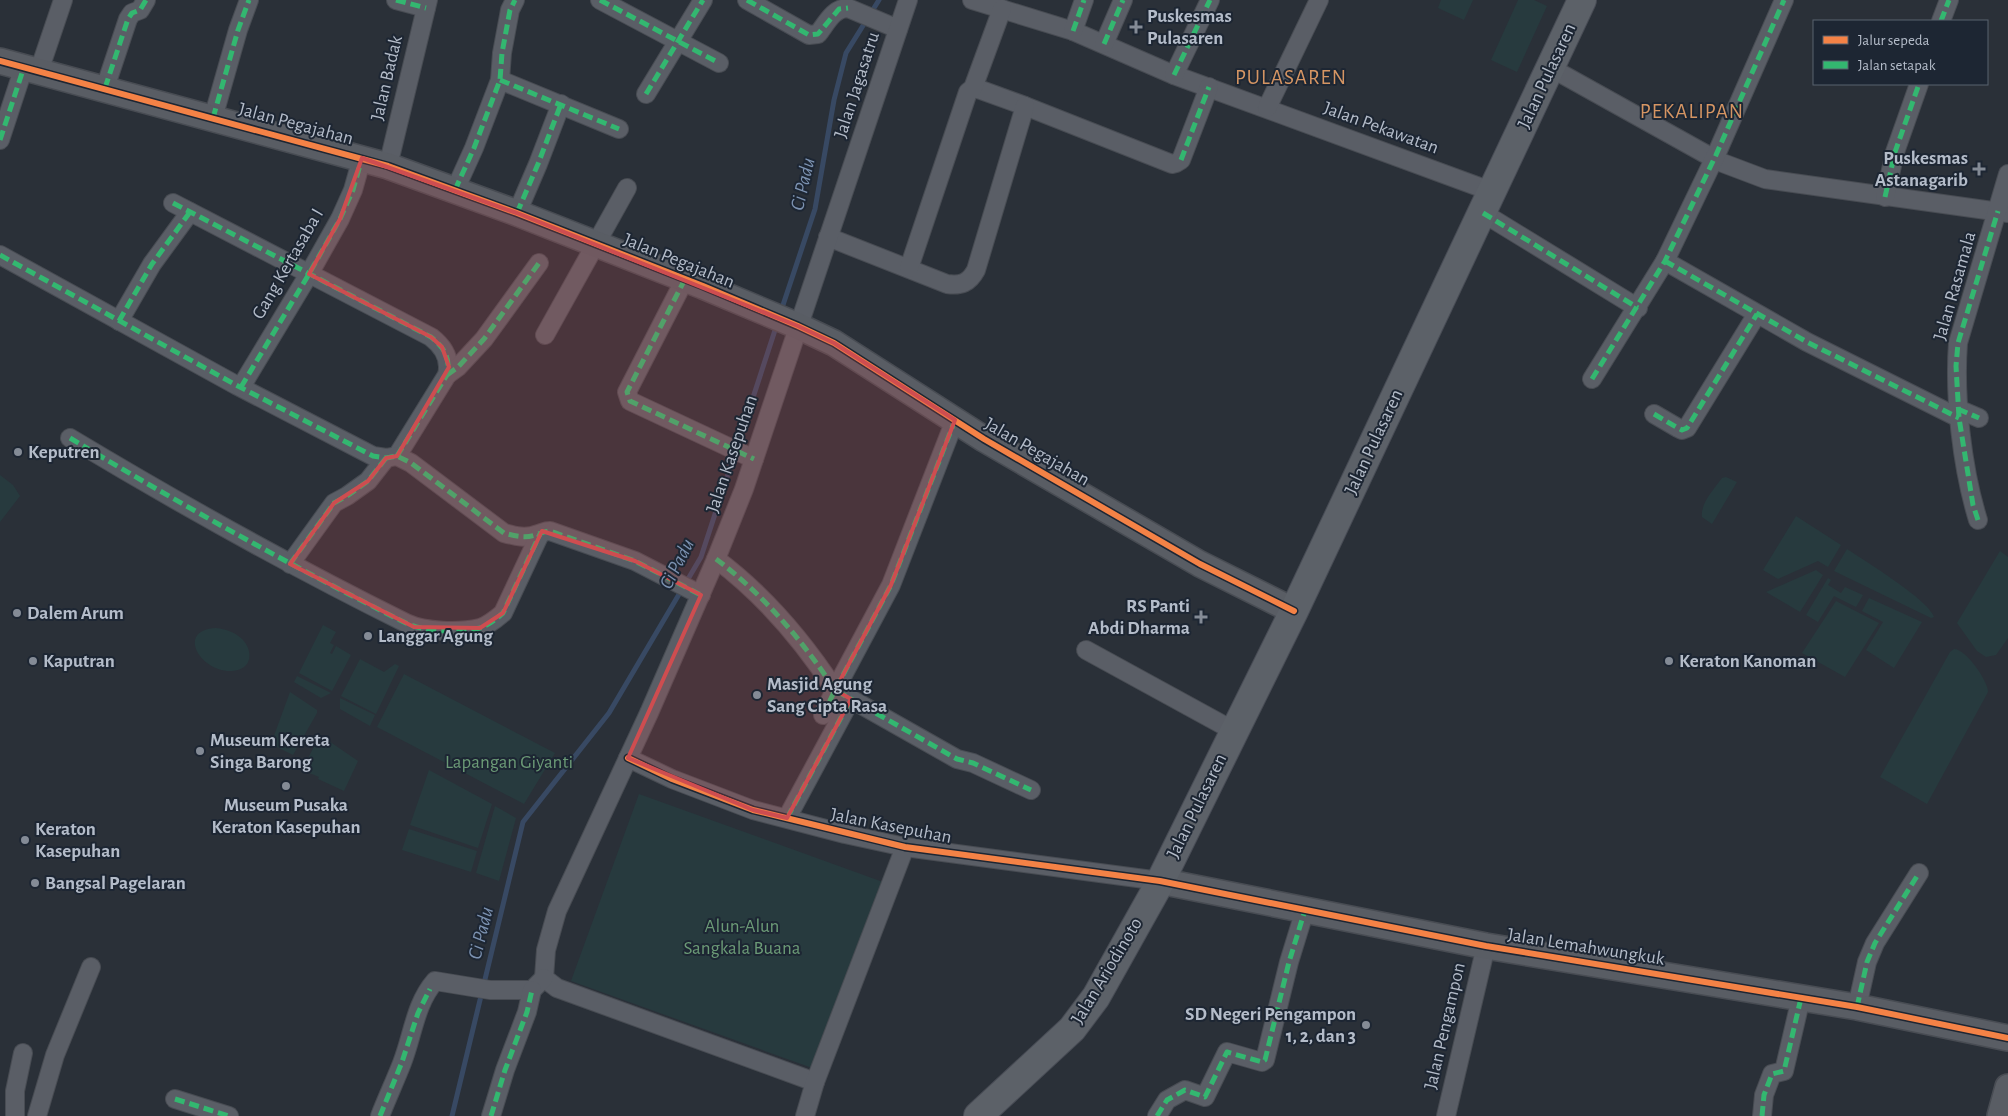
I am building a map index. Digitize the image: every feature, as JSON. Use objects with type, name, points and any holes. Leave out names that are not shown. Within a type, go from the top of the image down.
[{"type":"main road","name":"Jalan Pulasaren","points":[[1160,881],[1294,611],[1488,203],[1582,0]]},
{"type":"main road","name":"Jalan Ariodinoto","points":[[978,1116],[1072,1030],[1096,997],[1160,881]]},
{"type":"street","points":[[0,140],[63,0]]},
{"type":"street","points":[[105,88],[128,19],[132,13],[140,10],[146,0]]},
{"type":"street","points":[[213,118],[238,30],[249,0]]},
{"type":"street","points":[[396,0],[427,4]]},
{"type":"street","points":[[455,190],[474,148],[500,80],[503,45],[510,10],[515,0]]},
{"type":"street","points":[[600,0],[719,63]]},
{"type":"street","points":[[646,94],[703,0]]},
{"type":"street","points":[[747,0],[808,35],[818,34],[839,9],[848,8],[892,26]]},
{"type":"street","name":"Jalan Jagasatru","points":[[785,321],[828,237],[892,26],[908,0]]},
{"type":"street","name":"Jalan Pekawatan","points":[[972,0],[1073,31],[1174,75],[1267,108],[1488,203],[1638,308]]},
{"type":"street","points":[[1073,31],[1084,0]]},
{"type":"street","points":[[1104,44],[1123,0]]},
{"type":"street","points":[[1174,75],[1210,0]]},
{"type":"street","points":[[1267,108],[1319,0]]},
{"type":"street","points":[[1592,379],[1638,308],[1665,261],[1714,159],[1784,0]]},
{"type":"street","points":[[1941,20],[1949,0]]},
{"type":"street","name":"Jalan Badak","points":[[388,166],[427,4]]},
{"type":"street","points":[[909,268],[968,92],[973,88],[1002,9]]},
{"type":"street","name":"Jalan Pegajahan","points":[[0,61],[388,166],[517,213],[685,279],[785,321],[834,343],[955,420],[1200,564],[1294,611]]},
{"type":"street","points":[[1551,68],[1714,159],[1765,179],[2003,212]]},
{"type":"street","points":[[500,80],[619,129]]},
{"type":"street","points":[[1885,197],[1895,152],[1919,85]]},
{"type":"street","points":[[973,88],[1025,106],[1168,163],[1176,164],[1181,160],[1209,87]]},
{"type":"street","points":[[517,213],[561,104]]},
{"type":"street","points":[[828,237],[947,284],[963,284],[971,278],[976,270],[1025,106]]},
{"type":"street","name":"Gang Kertasaba I","points":[[241,388],[340,219],[353,190],[362,158]]},
{"type":"street","name":"Jalan Rasamala","points":[[1978,520],[1973,505],[1959,413],[1956,366],[1958,343],[2003,212],[2008,174]]},
{"type":"street","points":[[545,335],[627,188]]},
{"type":"street","points":[[173,203],[431,337],[442,347],[448,360],[447,375]]},
{"type":"street","points":[[119,321],[166,242],[175,234],[190,212]]},
{"type":"street","points":[[0,255],[241,388],[373,456],[391,457],[411,463],[504,533],[517,537],[550,531],[635,561],[696,592]]},
{"type":"street","points":[[1665,261],[1807,342],[1959,413],[1979,418]]},
{"type":"street","points":[[290,564],[334,503],[348,496],[368,481],[391,457],[447,375],[458,367],[484,339],[539,263]]},
{"type":"street","points":[[685,279],[627,392],[628,396],[630,400],[745,455]]},
{"type":"street","points":[[1654,414],[1682,430],[1687,428],[1757,314]]},
{"type":"street","name":"Jalan Kasepuhan","points":[[544,978],[546,950],[557,911],[628,758],[696,592],[716,559],[744,488],[745,455],[785,321]]},
{"type":"street","points":[[824,715],[835,690],[891,585],[955,420]]},
{"type":"street","points":[[70,438],[158,491],[290,564],[414,627],[443,630],[467,629],[480,628],[492,622],[503,613],[540,534]]},
{"type":"street","points":[[716,559],[743,579],[764,600],[822,670],[835,690],[957,759],[973,763],[1031,790]]},
{"type":"street","points":[[1086,650],[1234,731]]},
{"type":"street","points":[[787,818],[851,698]]},
{"type":"street","name":"Jalan Kasepuhan","points":[[628,758],[672,779],[753,810],[905,847],[1160,881]]},
{"type":"street","name":"Jalan Kasepuhan","points":[[805,1116],[815,1082],[905,847]]},
{"type":"street","points":[[1857,1007],[1867,962],[1875,942],[1919,873]]},
{"type":"street","name":"Jalan Lemahwungkuk","points":[[1160,881],[1486,946],[1857,1007],[2008,1038]]},
{"type":"street","points":[[1157,1116],[1167,1100],[1185,1090],[1205,1097],[1227,1052],[1262,1062],[1265,1060],[1289,962],[1305,910]]},
{"type":"street","name":"Jalan Pengampon","points":[[1446,1116],[1486,946]]},
{"type":"street","points":[[37,1116],[55,1056],[91,967]]},
{"type":"street","points":[[491,1116],[505,1070],[527,1012],[532,990],[544,978],[557,988],[815,1082]]},
{"type":"street","points":[[380,1116],[402,1062],[418,1013],[435,982],[442,981],[484,989],[532,990]]},
{"type":"street","points":[[1762,1116],[1764,1095],[1772,1074],[1784,1071],[1801,998]]},
{"type":"street","points":[[15,1116],[15,1091],[23,1053]]},
{"type":"street","points":[[2000,1116],[2008,1086]]},
{"type":"street","points":[[175,1099],[229,1116]]},
{"type":"highlighted area","points":[[362,158],[517,213],[798,326],[834,343],[955,420],[891,585],[835,690],[851,699],[787,818],[753,810],[628,758],[701,595],[635,561],[542,531],[503,613],[480,628],[414,627],[290,564],[334,503],[368,481],[386,458],[397,456],[449,367],[442,347],[431,337],[309,274],[340,219]]},
{"type":"green space","points":[[1441,0],[1473,0],[1464,20],[1438,8]]},
{"type":"green space","points":[[1518,0],[1534,0],[1547,6],[1517,72],[1491,60]]},
{"type":"green space","points":[[0,475],[13,485],[20,496],[0,522]]},
{"type":"green space","points":[[1726,477],[1737,482],[1712,524],[1702,517],[1703,507],[1722,478]]},
{"type":"green space","points":[[1796,516],[1841,545],[1828,567],[1818,561],[1778,579],[1763,570]]},
{"type":"green space","points":[[1847,549],[1909,591],[1930,610],[1934,617],[1931,618],[1834,571]]},
{"type":"green space","points":[[2000,551],[2008,557],[2008,638],[1996,655],[1986,657],[1977,651],[1957,623]]},
{"type":"green space","points":[[1816,570],[1823,575],[1800,612],[1766,592]]},
{"type":"green space","points":[[1828,578],[1831,580],[1828,585],[1841,593],[1845,587],[1863,595],[1856,607],[1834,596],[1818,622],[1806,615]]},
{"type":"green space","points":[[1869,598],[1922,622],[1894,668],[1866,650],[1883,622],[1862,611]]},
{"type":"green space","points":[[1836,601],[1879,623],[1845,677],[1802,653]]},
{"type":"green space","points":[[323,625],[336,632],[330,643],[334,645],[330,653],[332,654],[336,646],[351,655],[332,691],[299,673]]},
{"type":"green space","points":[[216,628],[233,632],[245,643],[248,648],[249,659],[244,667],[232,671],[221,670],[203,659],[197,651],[195,643],[197,636],[204,631]]},
{"type":"green space","points":[[1954,649],[1964,654],[1975,666],[1988,692],[1927,804],[1880,777],[1950,652]]},
{"type":"green space","points":[[360,659],[384,672],[395,664],[399,666],[376,714],[341,696]]},
{"type":"green space","name":"Lapangan Giyanti","points":[[404,674],[555,753],[524,804],[377,727]]},
{"type":"green space","points":[[297,676],[331,693],[321,698],[294,682]]},
{"type":"green space","points":[[290,692],[317,710],[293,755],[271,744]]},
{"type":"green space","points":[[340,698],[375,715],[370,726],[340,709]]},
{"type":"green space","points":[[320,735],[358,761],[344,791],[302,770]]},
{"type":"green space","points":[[429,770],[492,804],[478,848],[410,825]]},
{"type":"green space","name":"Alun-Alun Sangkala Buana","points":[[639,794],[883,882],[815,1069],[571,981]]},
{"type":"green space","points":[[495,806],[516,818],[499,881],[476,873]]},
{"type":"green space","points":[[409,829],[477,851],[471,872],[402,850]]},
{"type":"waterway","name":"Ci Padu","points":[[781,311],[815,209],[834,100],[846,53],[879,0]]},
{"type":"waterway","name":"Ci Padu","points":[[452,1116],[523,822],[609,713],[701,557],[777,324]]},
{"type":"marked path","points":[[105,88],[128,19],[132,13],[140,10],[146,0]]},
{"type":"marked path","points":[[213,118],[238,30],[249,0]]},
{"type":"marked path","points":[[396,0],[426,8]]},
{"type":"marked path","points":[[455,190],[474,148],[500,80],[502,53],[510,10],[515,0]]},
{"type":"marked path","points":[[600,0],[719,63]]},
{"type":"marked path","points":[[646,94],[703,0]]},
{"type":"marked path","points":[[747,0],[809,35],[818,34],[839,9],[848,8]]},
{"type":"marked path","points":[[1073,31],[1084,0]]},
{"type":"marked path","points":[[1104,44],[1123,0]]},
{"type":"marked path","points":[[1174,75],[1210,0]]},
{"type":"marked path","points":[[1592,379],[1665,261],[1716,155],[1784,0]]},
{"type":"marked path","points":[[1941,20],[1949,0]]},
{"type":"marked path","points":[[0,140],[24,67]]},
{"type":"marked path","points":[[500,80],[619,129]]},
{"type":"marked path","points":[[1885,197],[1895,152],[1919,85]]},
{"type":"marked path","points":[[1181,160],[1209,87]]},
{"type":"marked path","points":[[517,213],[561,104]]},
{"type":"marked path","points":[[241,387],[340,219],[353,190],[362,158]]},
{"type":"marked path","points":[[173,203],[431,337],[440,345],[447,359],[447,375],[397,456]]},
{"type":"marked path","points":[[1978,520],[1973,505],[1959,418],[1956,366],[1958,343],[1998,211]]},
{"type":"marked path","points":[[119,321],[152,264],[190,212]]},
{"type":"marked path","points":[[1483,213],[1638,308]]},
{"type":"marked path","points":[[0,255],[236,385],[373,456],[386,458],[397,456],[411,463],[504,533],[525,537],[550,531],[635,561],[701,595]]},
{"type":"marked path","points":[[1665,261],[1807,342],[1959,418]]},
{"type":"marked path","points":[[447,375],[458,367],[484,339],[539,263]]},
{"type":"marked path","points":[[685,279],[627,392],[630,401],[754,459]]},
{"type":"marked path","points":[[1654,414],[1682,430],[1687,428],[1757,314]]},
{"type":"marked path","points":[[1958,409],[1979,418]]},
{"type":"marked path","points":[[823,715],[891,585],[955,420]]},
{"type":"marked path","points":[[70,438],[194,511],[278,557],[406,623],[423,628],[442,631],[472,630],[489,624],[503,613],[540,534]]},
{"type":"marked path","points":[[290,564],[334,503],[368,481],[386,458]]},
{"type":"marked path","points":[[716,559],[750,587],[781,619],[810,654],[835,690],[957,759],[973,763],[1031,790]]},
{"type":"marked path","points":[[787,818],[851,699]]},
{"type":"marked path","points":[[1857,1007],[1867,962],[1875,943],[1919,873]]},
{"type":"marked path","points":[[1157,1116],[1167,1100],[1185,1090],[1205,1097],[1227,1052],[1262,1062],[1265,1060],[1289,962],[1305,910]]},
{"type":"marked path","points":[[380,1116],[402,1062],[418,1013],[430,989]]},
{"type":"marked path","points":[[491,1116],[505,1070],[527,1012],[532,990]]},
{"type":"marked path","points":[[1762,1116],[1764,1095],[1772,1074],[1784,1071],[1801,998]]},
{"type":"marked path","points":[[175,1099],[229,1116]]},
{"type":"cycle path","points":[[0,61],[388,166],[517,213],[703,286],[798,326],[834,343],[984,439],[1200,564],[1294,611]]},
{"type":"cycle path","points":[[628,758],[672,779],[753,810],[905,847],[1160,881],[1486,946],[1857,1007],[2008,1038]]},
{"type":"place","name":"Puskesmas Pulasaren","points":[[1136,27]]},
{"type":"place","name":"Puskesmas Astanagarib","points":[[1979,169]]},
{"type":"place","name":"Keputren","points":[[18,452]]},
{"type":"place","name":"Dalem Arum","points":[[17,613]]},
{"type":"place","name":"RS Panti Abdi Dharma","points":[[1201,617]]},
{"type":"place","name":"Langgar Agung","points":[[368,636]]},
{"type":"place","name":"Kaputran","points":[[33,661]]},
{"type":"place","name":"Keraton Kanoman","points":[[1669,661]]},
{"type":"place","name":"Masjid Agung Sang Cipta Rasa","points":[[757,695]]},
{"type":"place","name":"Museum Kereta Singa Barong","points":[[200,751]]},
{"type":"place","name":"Museum Pusaka Keraton Kasepuhan","points":[[286,786]]},
{"type":"place","name":"Keraton Kasepuhan","points":[[25,840]]},
{"type":"place","name":"Bangsal Pagelaran","points":[[35,883]]},
{"type":"place","name":"SD Negeri Pengampon 1, 2, dan 3","points":[[1366,1025]]},
{"type":"district","name":"PULASAREN","points":[[1291,77]]},
{"type":"district","name":"PEKALIPAN","points":[[1692,111]]}]
